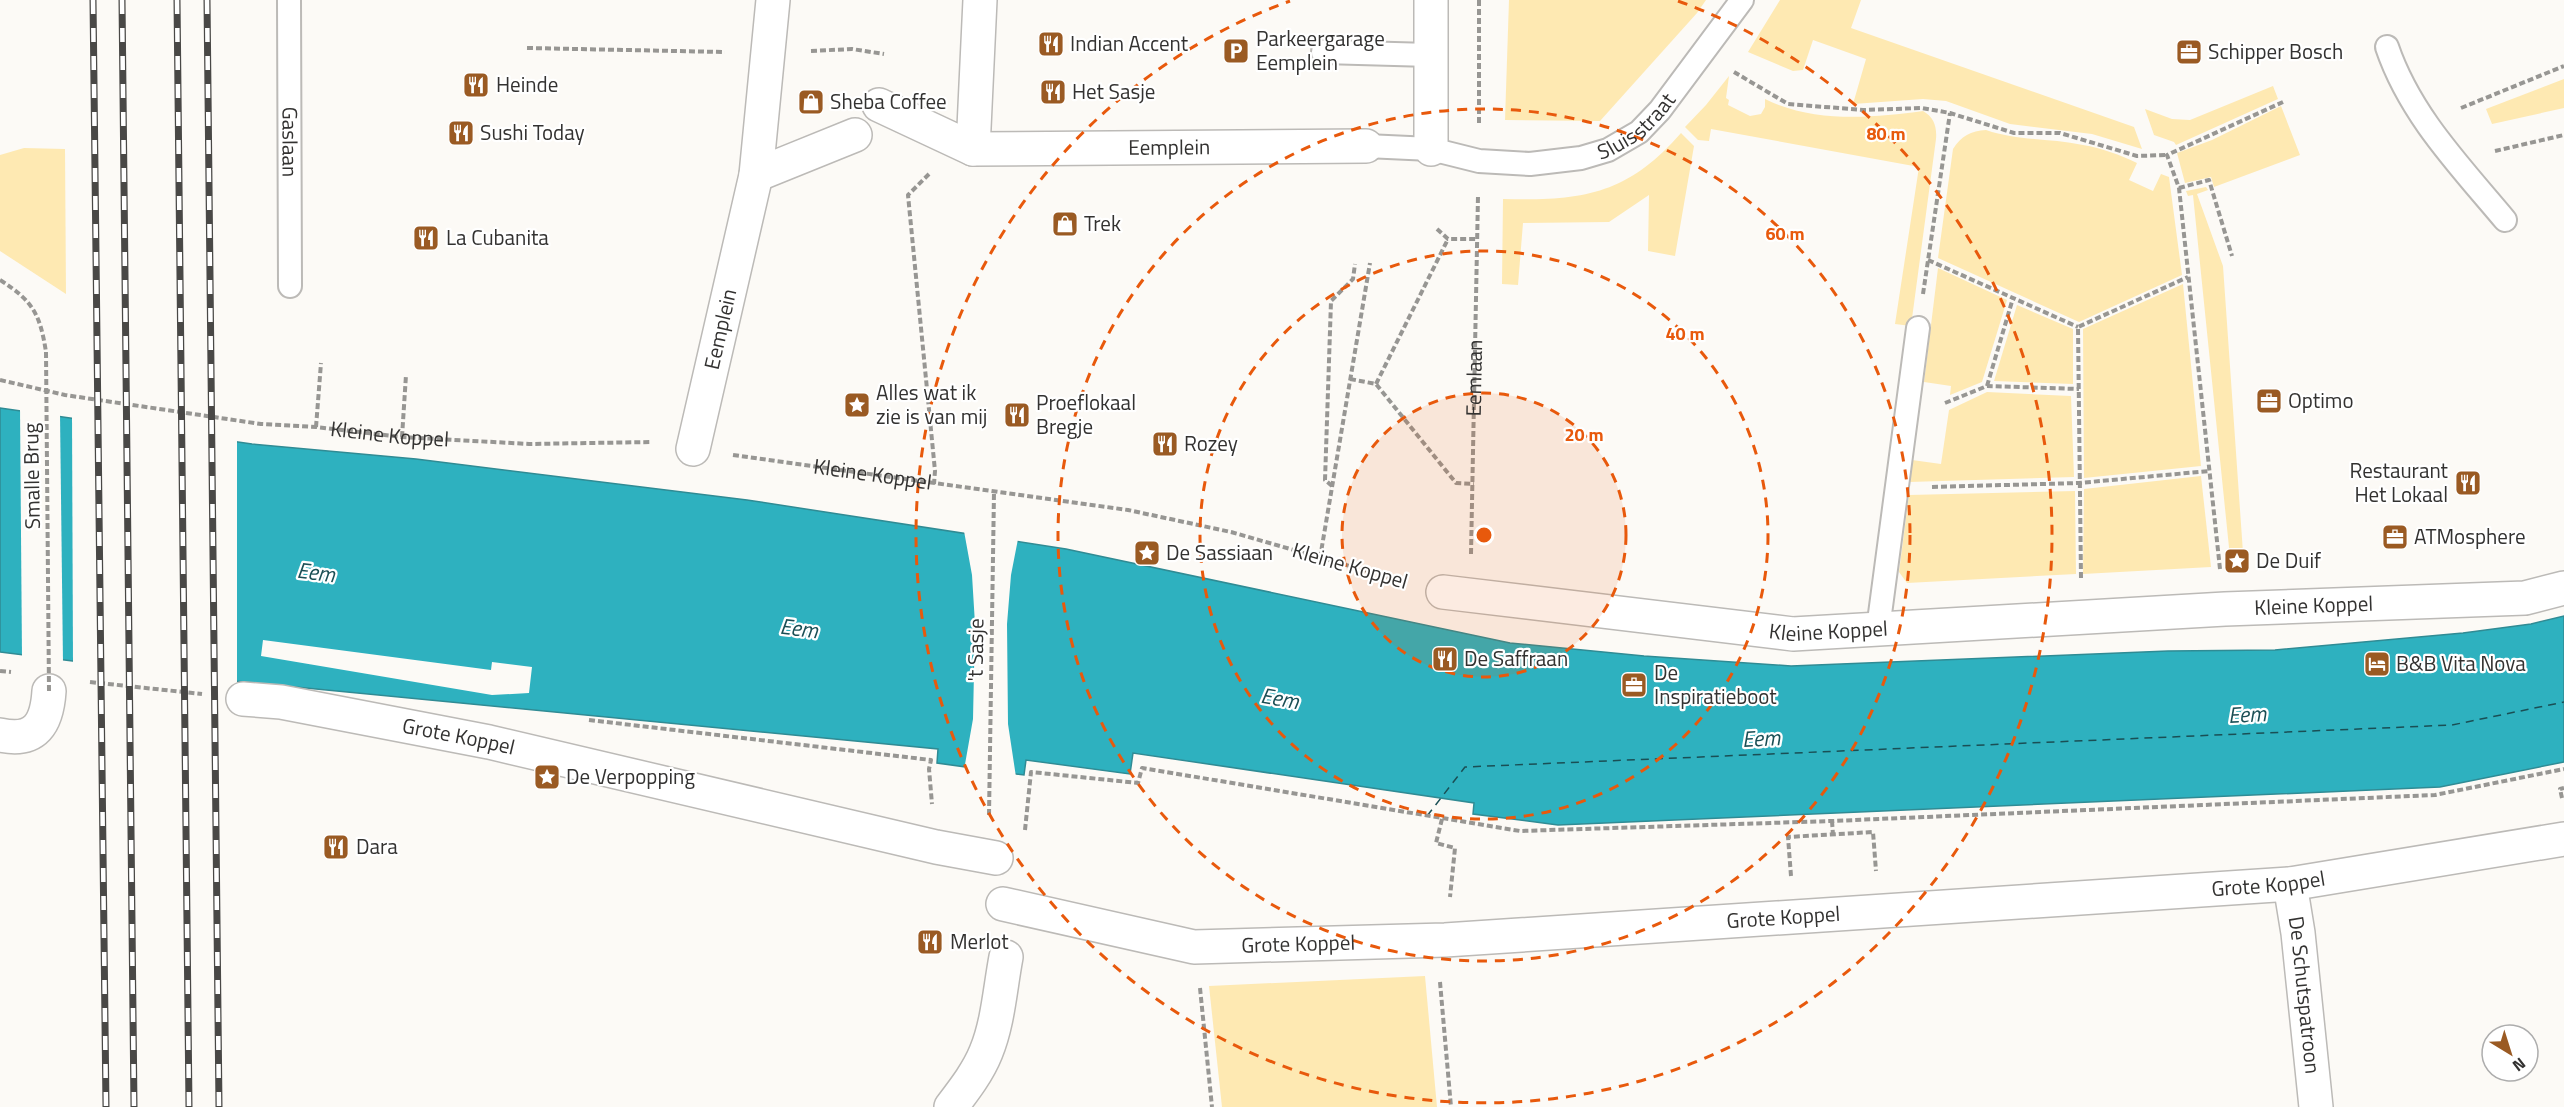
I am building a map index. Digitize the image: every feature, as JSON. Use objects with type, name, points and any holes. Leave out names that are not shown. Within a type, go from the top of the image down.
[{"type":"street","name":"Eemplein","points":[[693,449],[756,175],[773,0]]},
{"type":"street","points":[[973,149],[980,0]]},
{"type":"street","points":[[1431,0],[1431,149]]},
{"type":"street","name":"Eemplein","points":[[879,105],[973,149],[1366,146]]},
{"type":"street","points":[[756,175],[855,135]]},
{"type":"street","name":"Kleine Koppel","points":[[1456,595],[1793,634],[2224,609],[2524,598],[2564,588]]},
{"type":"street","points":[[0,735],[12,738],[26,736],[40,725],[48,711],[57,681]]},
{"type":"street","name":"Grote Koppel","points":[[243,699],[281,702],[489,742],[936,847],[996,858]]},
{"type":"street","name":"Grote Koppel","points":[[1003,904],[1194,947],[1440,940],[2290,884],[2564,839]]},
{"type":"street","name":"De Schutspatroon","points":[[2290,884],[2298,933],[2316,1107]]},
{"type":"street","points":[[951,1107],[970,1083],[986,1053],[994,1026],[1006,957]]},
{"type":"lane","name":"Gaslaan","points":[[288,0],[290,286]]},
{"type":"lane","name":"Sluisstraat","points":[[1479,161],[1530,164],[1581,158],[1608,150],[1639,132],[1660,110],[1742,0]]},
{"type":"lane","points":[[2387,47],[2393,65],[2424,122],[2505,220]]},
{"type":"lane","points":[[1323,52],[1430,55]]},
{"type":"lane","points":[[1366,146],[1431,149],[1479,161]]},
{"type":"lane","points":[[1878,629],[1918,328]]},
{"type":"path","name":"Eemlaan","points":[[1456,595],[1474,484],[1479,0]]},
{"type":"path","points":[[527,48],[767,53],[852,49],[884,54]]},
{"type":"path","points":[[1703,52],[1788,104],[1863,110],[1922,108],[1950,113],[2014,133],[2060,133],[2137,156],[2167,155],[2283,102]]},
{"type":"path","points":[[2424,122],[2564,66]]},
{"type":"path","points":[[1918,328],[1950,113]]},
{"type":"path","points":[[2455,161],[2564,135]]},
{"type":"path","points":[[2167,155],[2179,188],[2224,609]]},
{"type":"path","points":[[930,172],[908,195],[935,471],[934,484]]},
{"type":"path","points":[[2179,188],[2209,180],[2232,256]]},
{"type":"path","points":[[1437,229],[1448,239],[1477,239]]},
{"type":"path","points":[[1376,384],[1448,239]]},
{"type":"path","points":[[1928,260],[2078,327],[2188,277]]},
{"type":"path","points":[[1320,558],[1370,263]]},
{"type":"path","points":[[1332,487],[1325,480],[1331,301],[1353,279],[1355,264]]},
{"type":"path","name":"Smalle Brug","points":[[0,280],[25,299],[41,321],[46,352],[57,681]]},
{"type":"path","points":[[1987,386],[2013,298]]},
{"type":"path","points":[[2078,327],[2081,583],[2091,583],[2092,617]]},
{"type":"path","points":[[316,427],[321,363]]},
{"type":"path","points":[[402,437],[406,375]]},
{"type":"path","points":[[1350,379],[1376,384],[1456,483],[1474,484]]},
{"type":"path","name":"Kleine Koppel","points":[[0,380],[65,395],[261,424],[316,427],[402,437],[529,444],[657,442],[934,484],[1128,510],[1231,532],[1456,595]]},
{"type":"path","points":[[1906,419],[1987,386],[2079,389]]},
{"type":"path","points":[[1897,488],[2079,483],[2210,471]]},
{"type":"path","name":"'t Sasje","points":[[988,808],[994,492]]},
{"type":"path","points":[[57,681],[243,699]]},
{"type":"path","points":[[586,719],[931,760],[929,769]]},
{"type":"path","points":[[1031,782],[1031,772],[1138,783],[1142,768],[1520,831],[1832,821],[2435,795],[2564,769]]},
{"type":"path","points":[[1426,816],[1442,818]]},
{"type":"path","points":[[1442,818],[1436,843],[1455,848],[1440,940],[1440,978],[1451,1107]]},
{"type":"path","points":[[1832,821],[1833,835]]},
{"type":"path","points":[[1788,837],[1873,832]]},
{"type":"path","points":[[1194,947],[1212,1107]]},
{"type":"shaded area","points":[[1509,0],[1706,0],[1600,121],[1505,120]]},
{"type":"shaded area","points":[[1780,0],[1861,0],[1851,28],[2134,127],[2142,149],[2092,134],[2010,124],[1946,101],[1923,99],[1853,104],[1866,59],[1813,40],[1803,70],[1793,71],[1748,52]]},
{"type":"shaded area","points":[[1729,76],[1726,98],[1729,100],[1728,105],[1750,116],[1761,114],[1765,107],[1765,99],[1784,107],[1823,115],[1863,117],[1923,111],[1932,119],[1936,139],[1911,326],[1895,324],[1919,167],[1711,129],[1709,141],[1698,140],[1685,127]]},
{"type":"shaded area","points":[[2564,79],[2564,108],[2492,124],[2486,109]]},
{"type":"shaded area","points":[[2273,86],[2278,99],[2176,145],[2174,142],[2154,135],[2145,109],[2172,119],[2190,120]]},
{"type":"shaded area","points":[[2281,106],[2300,155],[2214,187],[2211,177],[2185,183],[2177,153],[2212,140]]},
{"type":"shaded area","points":[[1986,130],[2010,136],[2090,146],[2111,152],[2137,163],[2129,180],[2153,191],[2161,174],[2169,177],[2182,275],[2079,322],[1938,258],[1953,149],[1967,135]]},
{"type":"shaded area","points":[[1681,133],[1694,146],[1675,256],[1648,251],[1649,195],[1609,222],[1523,223],[1518,285],[1502,284],[1503,199],[1557,198],[1601,190],[1622,182],[1642,170]]},
{"type":"shaded area","points":[[24,148],[65,149],[66,294],[0,251],[0,155]]},
{"type":"shaded area","points":[[2206,187],[2208,190],[2197,194],[2223,266],[2244,567],[2231,567],[2193,195],[2188,196],[2186,191]]},
{"type":"shaded area","points":[[1938,268],[2007,300],[1982,382],[1950,395],[1951,386],[1924,382]]},
{"type":"shaded area","points":[[2183,284],[2201,466],[2084,478],[2083,329]]},
{"type":"shaded area","points":[[2017,305],[2073,329],[2073,384],[1994,381]]},
{"type":"shaded area","points":[[1987,392],[2071,396],[2074,477],[1909,482],[1912,460],[1941,464],[1949,410]]},
{"type":"shaded area","points":[[2201,476],[2211,567],[2083,574],[2084,489]]},
{"type":"shaded area","points":[[2075,491],[2076,574],[1907,583],[1899,572],[1909,495]]},
{"type":"shaded area","points":[[1425,976],[1437,1107],[1222,1107],[1209,986]]},
{"type":"water","name":"Eem","points":[[0,408],[252,444],[416,459],[747,500],[1066,549],[1510,643],[1644,656],[1791,666],[2168,651],[2275,650],[2463,633],[2531,624],[2564,616],[2564,762],[2440,787],[1558,825],[1473,814],[1474,803],[1133,753],[1130,774],[1026,760],[1024,775],[937,763],[938,749],[234,681],[0,652]]},
{"type":"pier","points":[[20,408],[60,414],[63,663],[22,658]]},
{"type":"pier","points":[[72,415],[237,439],[237,685],[73,664]]},
{"type":"pier","points":[[964,531],[1018,539],[1011,575],[1007,624],[1008,724],[1016,777],[964,770],[973,719],[975,624],[972,575]]},
{"type":"pier","points":[[263,640],[491,670],[492,662],[532,667],[529,693],[492,695],[261,656]]},
{"type":"ferry route","points":[[1427,816],[1465,767],[2452,725],[2564,702]]},
{"type":"railway","points":[[93,0],[106,1107]]},
{"type":"railway","points":[[122,0],[134,1107]]},
{"type":"railway","points":[[177,0],[189,1107]]},
{"type":"railway","points":[[207,0],[219,1107]]},
{"type":"place","name":"Indian Accent","points":[[1051,44]]},
{"type":"place","name":"Parkeergarage Eemplein","points":[[1236,51]]},
{"type":"place","name":"Schipper Bosch","points":[[2189,52]]},
{"type":"place","name":"Heinde","points":[[476,85]]},
{"type":"place","name":"Het Sasje","points":[[1053,92]]},
{"type":"place","name":"Sheba Coffee","points":[[811,102]]},
{"type":"place","name":"Sushi Today","points":[[461,133]]},
{"type":"place","name":"Trek","points":[[1065,224]]},
{"type":"place","name":"La Cubanita","points":[[426,238]]},
{"type":"place","name":"Optimo","points":[[2269,401]]},
{"type":"place","name":"Alles wat ik zie is van mij","points":[[857,405]]},
{"type":"place","name":"Proeflokaal Bregje","points":[[1017,415]]},
{"type":"place","name":"Rozey","points":[[1165,444]]},
{"type":"place","name":"Restaurant Het Lokaal","points":[[2468,483]]},
{"type":"place","name":"ATMosphere","points":[[2395,537]]},
{"type":"place","name":"De Sassiaan","points":[[1147,553]]},
{"type":"place","name":"De Duif","points":[[2237,561]]},
{"type":"place","name":"De Saffraan","points":[[1445,659]]},
{"type":"place","name":"B&B Vita Nova","points":[[2377,664]]},
{"type":"place","name":"De Inspiratieboot","points":[[1634,685]]},
{"type":"place","name":"De Verpopping","points":[[547,777]]},
{"type":"place","name":"Dara","points":[[336,847]]},
{"type":"place","name":"Merlot","points":[[930,942]]}]
